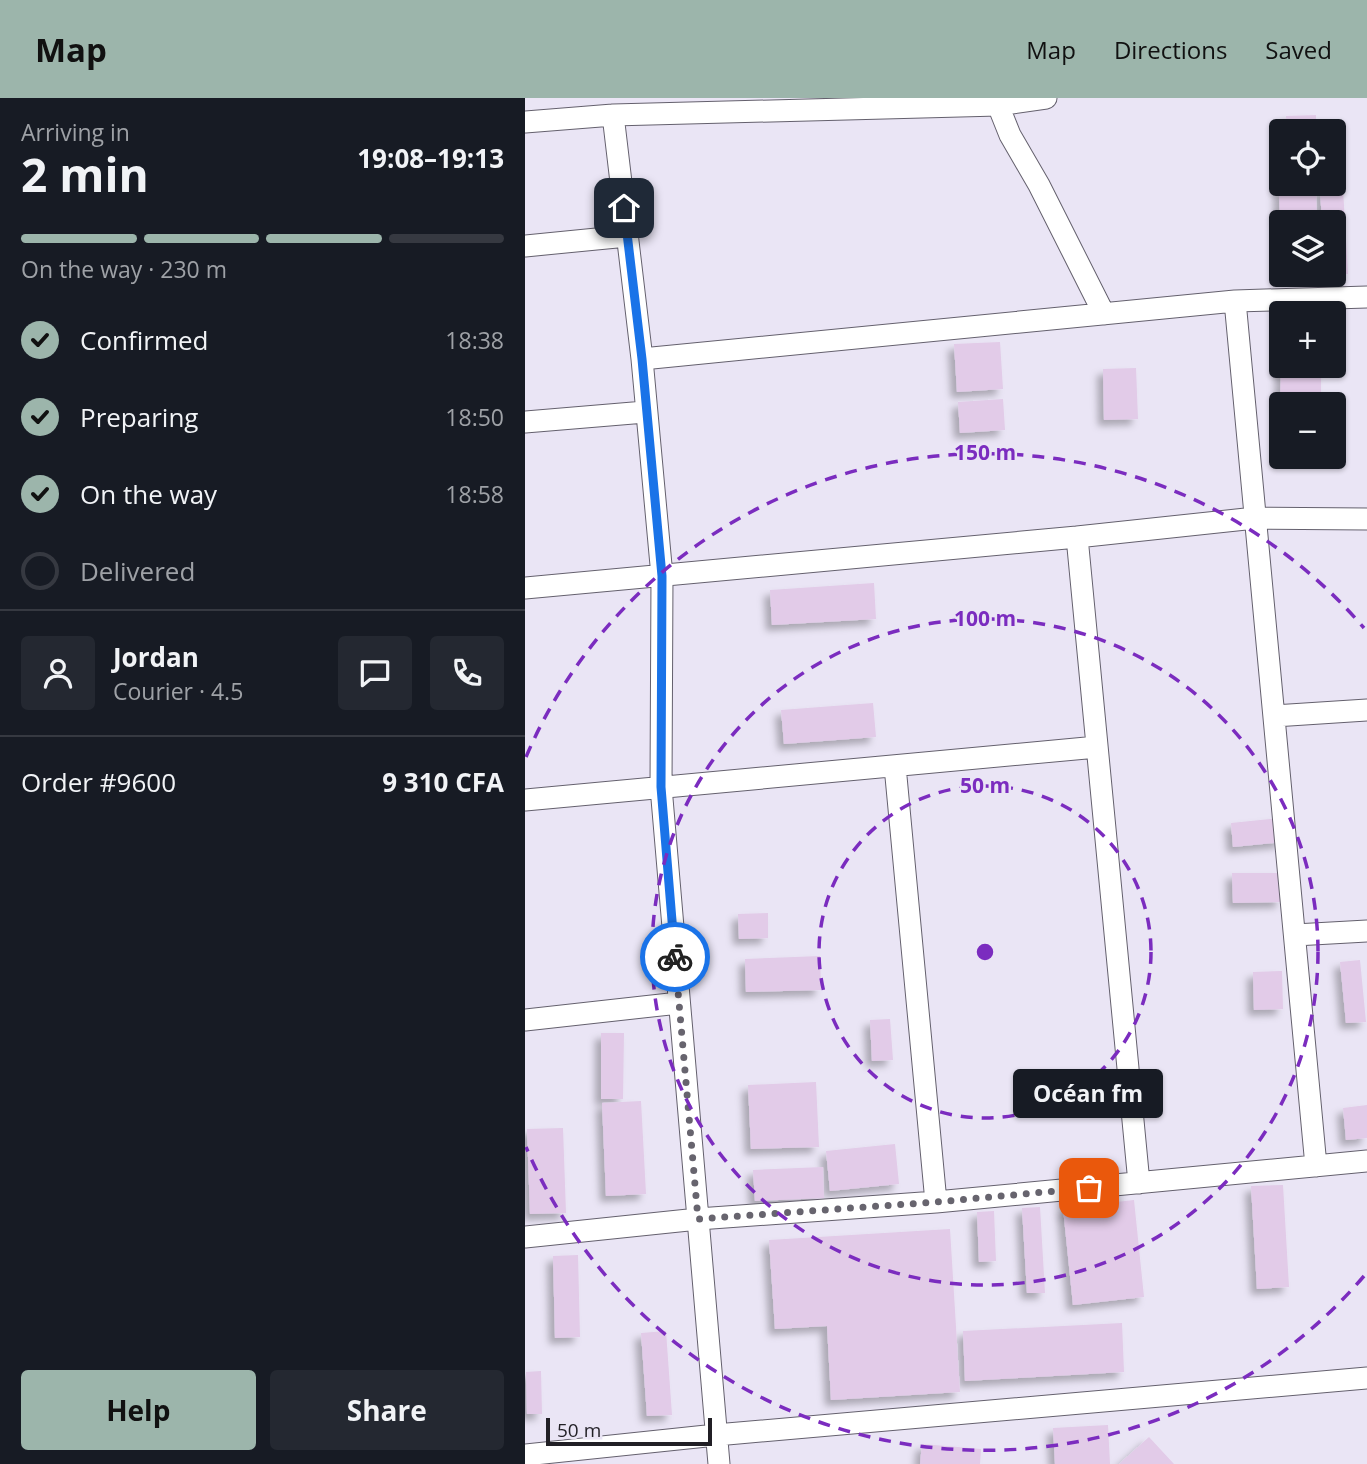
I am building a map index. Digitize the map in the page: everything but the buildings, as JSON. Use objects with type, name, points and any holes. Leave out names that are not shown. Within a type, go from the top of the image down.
[{"type":"street","points":[[525,122],[613,115],[998,105],[1046,98]]},
{"type":"street","points":[[998,105],[1010,135],[1039,185],[1104,314]]},
{"type":"street","points":[[613,115],[642,359],[662,576],[661,787],[719,1464]]},
{"type":"street","points":[[525,246],[627,236]]},
{"type":"street","points":[[642,359],[1235,301],[1367,297]]},
{"type":"street","points":[[1235,301],[1316,1166]]},
{"type":"street","points":[[525,422],[646,412]]},
{"type":"street","points":[[525,588],[1255,518],[1367,519]]},
{"type":"street","points":[[1077,537],[1139,1183]]},
{"type":"street","points":[[1274,716],[1367,710]]},
{"type":"street","points":[[525,800],[1097,747]]},
{"type":"street","points":[[895,766],[936,1202]]},
{"type":"street","points":[[1294,935],[1367,931]]},
{"type":"street","points":[[525,1020],[679,1003]]},
{"type":"street","points":[[525,1237],[698,1219],[936,1202],[1367,1161]]},
{"type":"street","points":[[525,1455],[716,1435],[1367,1378]]},
{"type":"way so far","points":[[675,957],[698,1219],[1089,1188]]},
{"type":"place","name":"Océan fm","points":[[1089,1188]]},
{"type":"route","points":[[624,208],[642,359],[662,576],[661,787],[675,957]]}]
